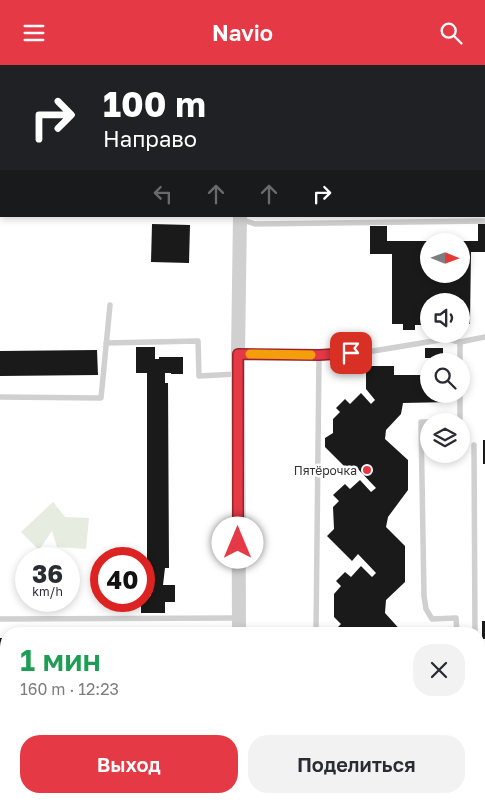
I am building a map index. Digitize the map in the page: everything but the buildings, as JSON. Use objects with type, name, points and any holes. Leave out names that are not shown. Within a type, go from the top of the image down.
[{"type":"street","points":[[239,627],[238,354],[240,218]]},
{"type":"lane","points":[[240,218],[255,224],[485,221]]},
{"type":"lane","points":[[0,397],[102,397],[110,305]]},
{"type":"lane","points":[[470,340],[485,337]]},
{"type":"lane","points":[[106,343],[198,341],[200,375],[238,374]]},
{"type":"lane","points":[[238,354],[319,355],[367,352],[422,343]]},
{"type":"lane","points":[[316,627],[319,355]]},
{"type":"lane","points":[[474,445],[475,627]]},
{"type":"lane","points":[[422,463],[424,596],[426,609],[432,619],[456,618],[457,627]]},
{"type":"lane","points":[[0,619],[239,618]]},
{"type":"shaded area","points":[[53,502],[65,517],[89,518],[86,549],[80,549],[80,547],[57,547],[52,531],[41,547],[36,547],[21,532]]},
{"type":"slow traffic","points":[[250,354],[311,355]]},
{"type":"place","name":"Пятёрочка","points":[[367,470]]},
{"type":"route","points":[[238,543],[238,354],[319,355],[351,353]]}]
